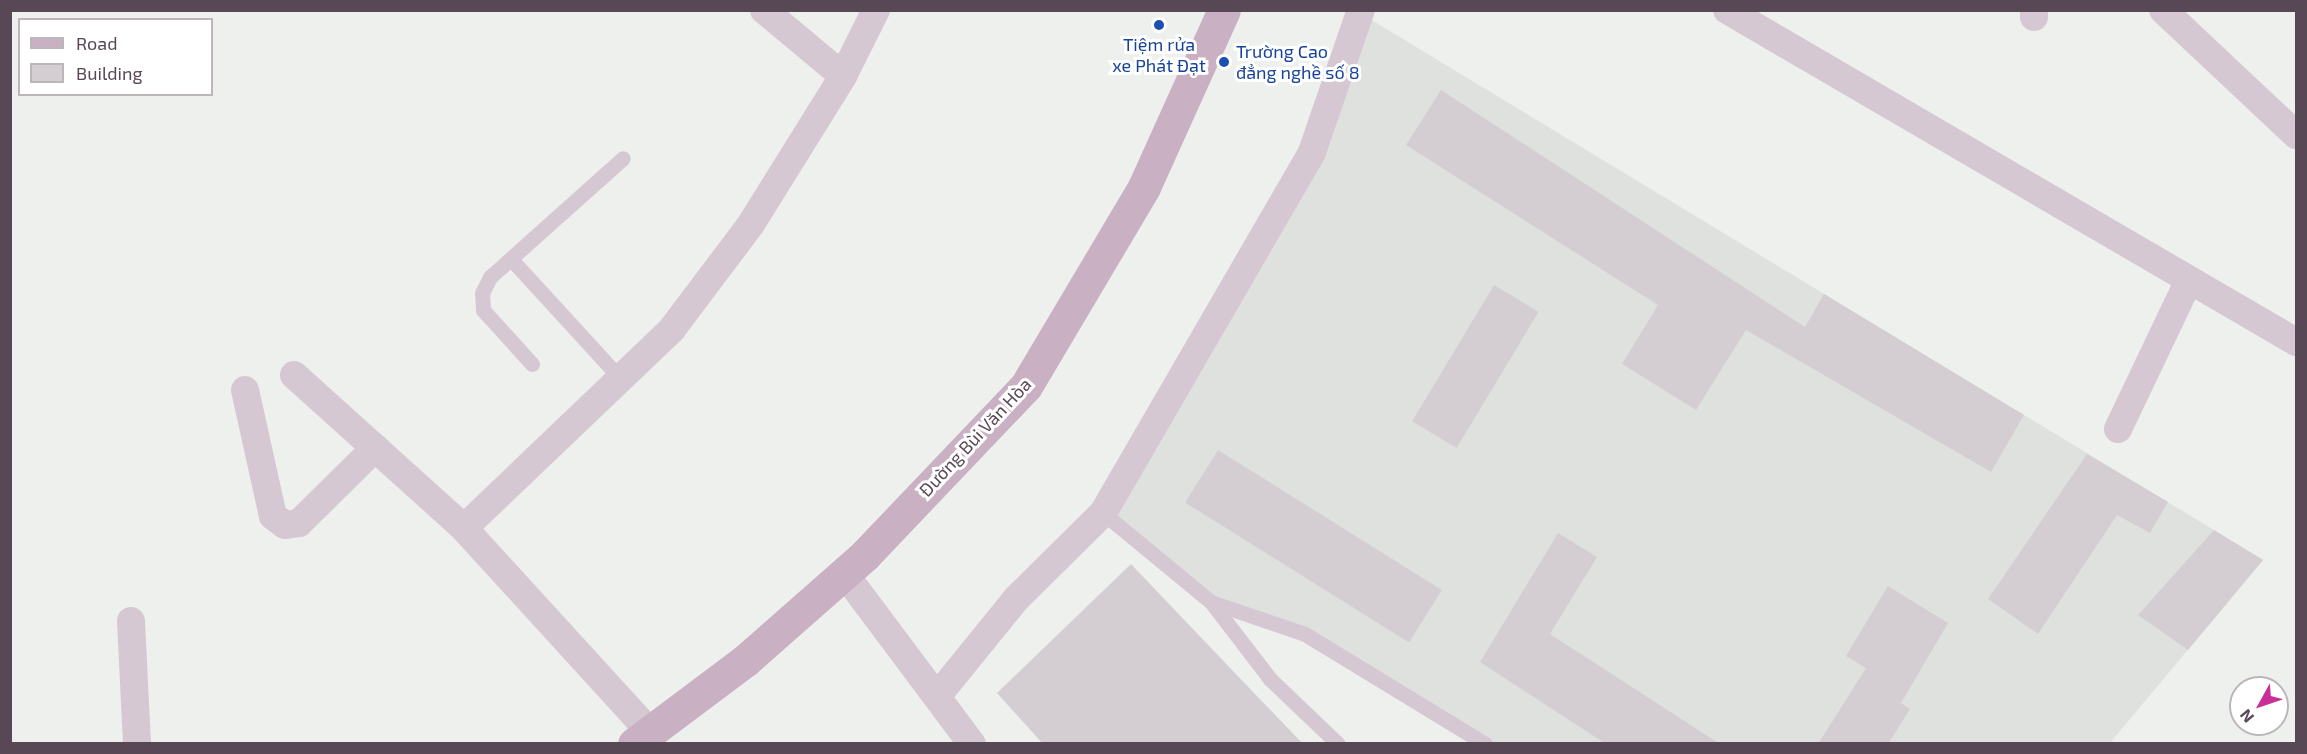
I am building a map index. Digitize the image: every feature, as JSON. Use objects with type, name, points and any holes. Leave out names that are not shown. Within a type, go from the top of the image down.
[{"type":"main road","name":"Đường Bùi Văn Hòa","points":[[642,738],[746,660],[844,573],[1026,386],[1143,187],[1224,10]]},
{"type":"street","points":[[764,10],[843,76]]},
{"type":"street","points":[[464,528],[672,329],[751,224],[843,76],[876,10]]},
{"type":"street","points":[[939,694],[1016,599],[1103,513],[1312,152],[1360,10]]},
{"type":"street","points":[[1727,10],[2296,342]]},
{"type":"street","points":[[2163,10],[2296,135]]},
{"type":"street","points":[[2118,429],[2189,280]]},
{"type":"street","points":[[294,375],[464,528],[642,738]]},
{"type":"street","points":[[245,390],[273,516],[285,525],[300,522],[375,448]]},
{"type":"street","points":[[844,573],[939,694],[972,744]]},
{"type":"street","points":[[131,621],[137,744]]},
{"type":"lane","points":[[532,364],[483,310],[486,285],[511,259],[623,158]]},
{"type":"lane","points":[[511,259],[620,378]]},
{"type":"lane","points":[[1103,513],[1211,602],[1270,679],[1338,744]]},
{"type":"lane","points":[[1211,602],[1305,634],[1485,744]]},
{"type":"shaded area","points":[[1370,19],[2263,560],[2110,743],[1485,744],[1305,634],[1211,602],[1112,520],[1324,155]]},
{"type":"building","points":[[1441,90],[1805,327],[1824,294],[2024,415],[1991,472],[1746,330],[1696,410],[1622,364],[1658,305],[1406,145]]},
{"type":"building","points":[[1494,285],[1539,312],[1457,448],[1412,421]]},
{"type":"building","points":[[1218,450],[1442,590],[1409,642],[1185,503]]},
{"type":"building","points":[[2087,454],[2168,502],[2150,533],[2117,515],[2038,634],[1988,599]]},
{"type":"building","points":[[2214,530],[2263,560],[2188,650],[2138,615]]},
{"type":"building","points":[[1558,533],[1597,557],[1550,634],[1720,744],[1606,744],[1480,662]]},
{"type":"building","points":[[1131,564],[1303,744],[1043,744],[997,693]]},
{"type":"building","points":[[1888,586],[1948,623],[1901,703],[1910,709],[1888,744],[1818,744],[1866,668],[1846,656]]},
{"type":"place","name":"Tiệm rửa xe Phát Đạt","points":[[1159,25]]},
{"type":"place","name":"Trường Cao đẳng nghề số 8","points":[[1224,62]]}]
